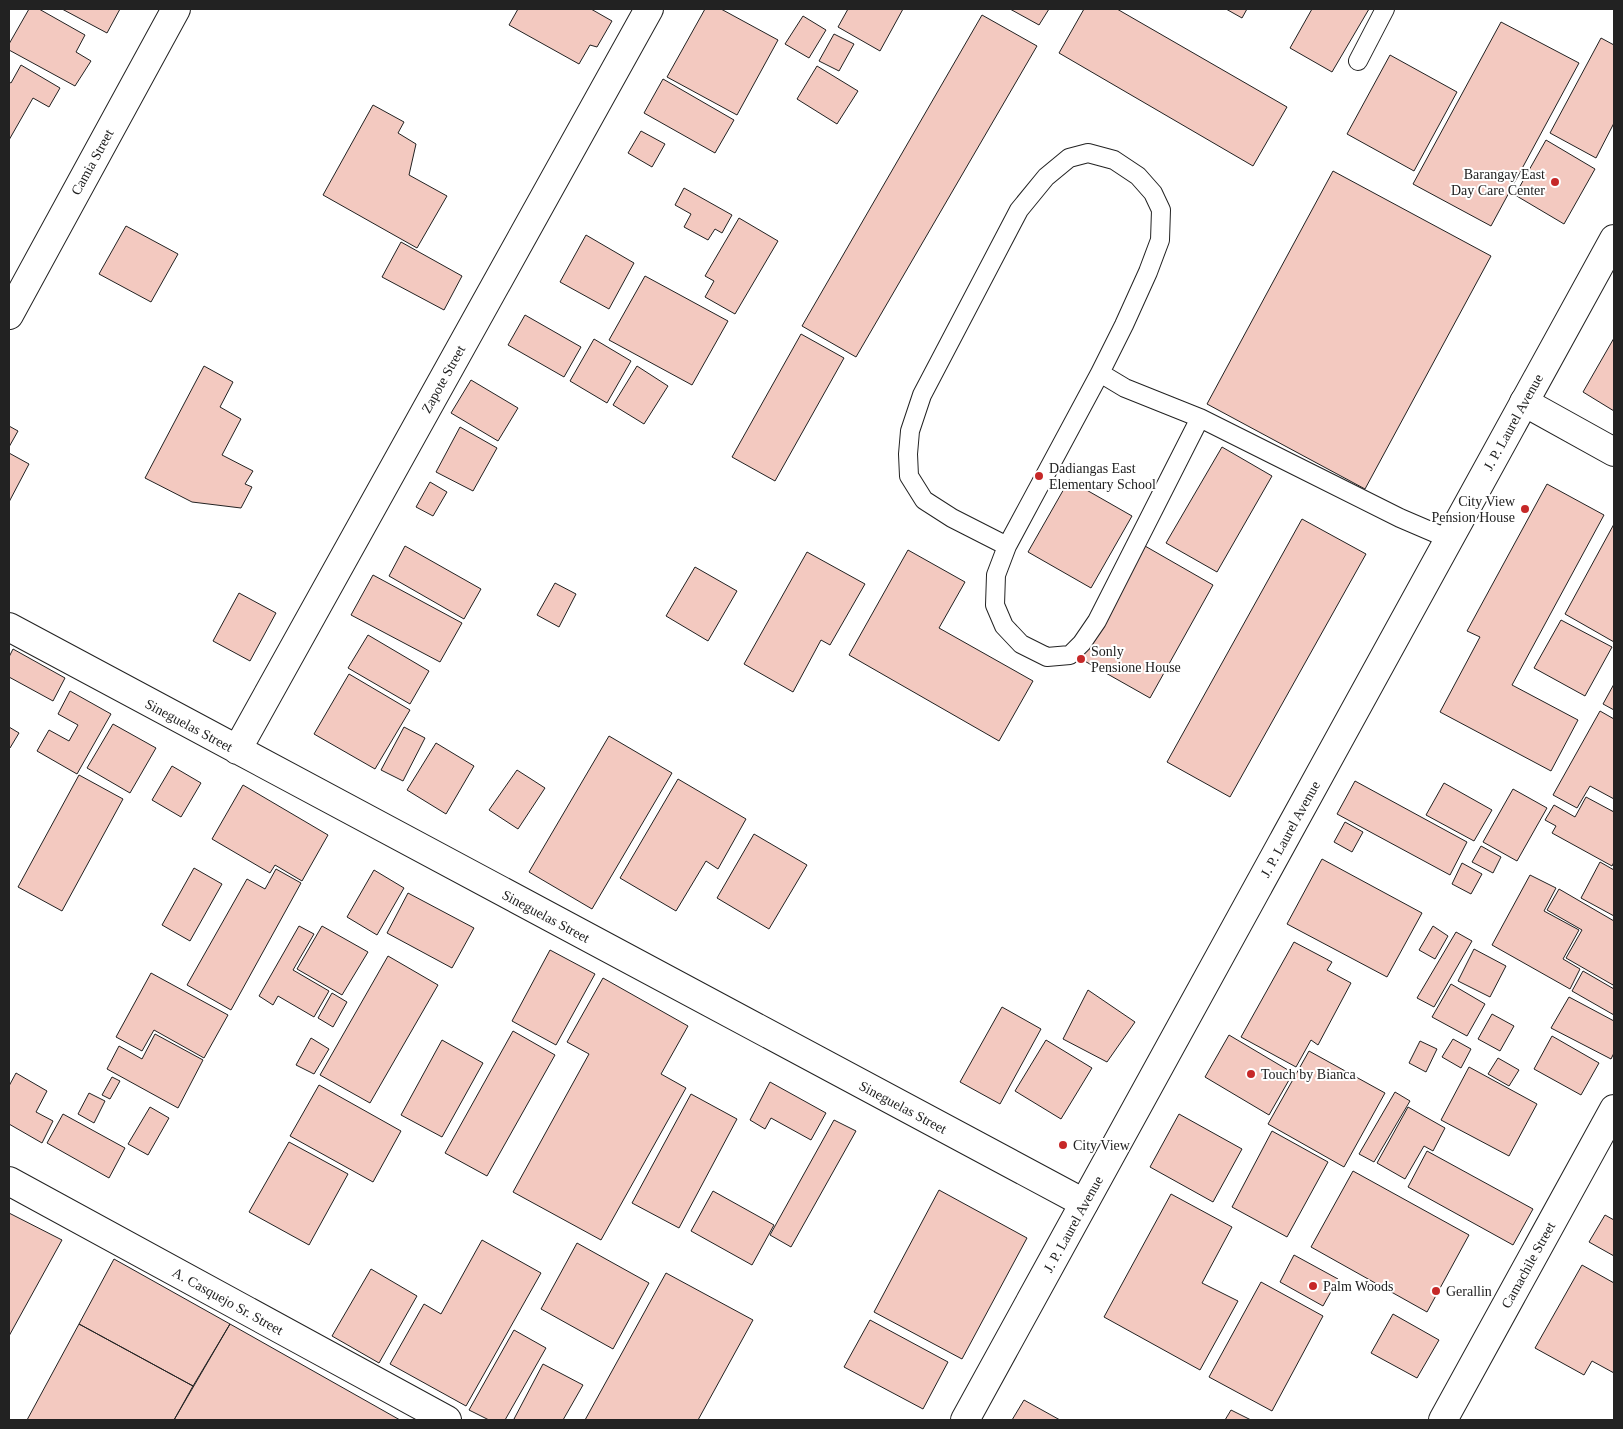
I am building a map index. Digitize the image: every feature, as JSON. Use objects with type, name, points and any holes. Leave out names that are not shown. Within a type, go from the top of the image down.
[{"type":"street","name":"Camia Street","points":[[9,315],[176,9]]},
{"type":"street","name":"Zapote Street","points":[[237,750],[649,9]]},
{"type":"street","name":"J. P. Laurel Avenue","points":[[965,1420],[1614,238]]},
{"type":"street","points":[[1524,402],[1614,452]]},
{"type":"street","name":"Sineguelas Street","points":[[9,627],[1084,1203]]},
{"type":"street","name":"Camachile Street","points":[[1443,1420],[1614,1109]]},
{"type":"street","name":"A. Casquejo Sr. Street","points":[[9,1181],[447,1420]]},
{"type":"lane","points":[[1358,60],[1385,9]]},
{"type":"lane","points":[[1007,546],[952,518],[924,500],[909,476],[910,431],[922,395],[1019,210],[1046,177],[1069,158],[1088,153],[1114,160],[1138,176],[1154,193],[1161,210],[1160,240],[1124,325],[1007,546],[996,575],[996,605],[1004,626],[1021,644],[1048,657],[1070,655],[1082,643],[1097,621],[1200,418]]},
{"type":"lane","points":[[1100,373],[1125,388],[1200,418],[1400,518],[1449,539]]},
{"type":"building","points":[[29,9],[39,9],[85,35],[76,52],[91,61],[75,86],[9,50],[9,44]]},
{"type":"building","points":[[62,9],[120,9],[107,33]]},
{"type":"building","points":[[518,9],[591,9],[612,21],[597,47],[590,45],[579,64],[509,25]]},
{"type":"building","points":[[705,9],[721,9],[778,40],[737,115],[667,77]]},
{"type":"building","points":[[848,9],[903,9],[880,51],[838,27]]},
{"type":"building","points":[[1010,9],[1049,9],[1039,25]]},
{"type":"building","points":[[1084,9],[1117,9],[1287,107],[1253,166],[1059,53]]},
{"type":"building","points":[[1226,9],[1247,9],[1242,18]]},
{"type":"building","points":[[1312,9],[1369,9],[1332,72],[1290,48]]},
{"type":"building","points":[[982,15],[1037,46],[856,357],[802,326]]},
{"type":"building","points":[[803,16],[826,30],[809,58],[785,44]]},
{"type":"building","points":[[1501,22],[1579,63],[1491,226],[1413,184]]},
{"type":"building","points":[[834,34],[854,44],[839,71],[819,61]]},
{"type":"building","points":[[1601,38],[1614,45],[1614,123],[1596,158],[1550,133]]},
{"type":"building","points":[[1390,55],[1457,92],[1414,171],[1347,134]]},
{"type":"building","points":[[21,65],[60,88],[49,107],[33,98],[9,140],[9,82],[11,83]]},
{"type":"building","points":[[817,66],[858,91],[837,124],[797,99]]},
{"type":"building","points":[[663,79],[734,120],[715,153],[644,113]]},
{"type":"building","points":[[373,105],[404,122],[398,133],[416,144],[409,175],[447,196],[417,248],[323,195]]},
{"type":"building","points":[[641,131],[665,144],[652,167],[628,153]]},
{"type":"building","name":"Barangay East Day Care Center","points":[[1546,140],[1595,169],[1564,224],[1515,195]]},
{"type":"building","points":[[1333,171],[1491,256],[1365,489],[1207,404]]},
{"type":"building","points":[[684,188],[732,215],[722,233],[715,229],[708,240],[684,227],[691,214],[675,205]]},
{"type":"building","points":[[739,218],[778,241],[735,314],[705,297],[714,281],[705,276]]},
{"type":"building","points":[[126,226],[178,254],[151,302],[99,274]]},
{"type":"building","points":[[586,235],[634,263],[609,309],[560,282]]},
{"type":"building","points":[[401,242],[462,276],[444,310],[382,277]]},
{"type":"building","points":[[645,276],[728,321],[692,385],[609,340]]},
{"type":"building","points":[[525,315],[581,347],[564,377],[508,345]]},
{"type":"building","points":[[801,334],[844,358],[775,481],[732,457]]},
{"type":"building","points":[[1614,338],[1614,411],[1583,392]]},
{"type":"building","points":[[594,339],[631,361],[607,403],[570,381]]},
{"type":"building","points":[[204,366],[233,382],[220,407],[241,419],[222,455],[253,471],[245,484],[252,487],[241,508],[192,502],[145,478]]},
{"type":"building","points":[[637,366],[668,386],[644,424],[613,405]]},
{"type":"building","points":[[471,380],[518,408],[498,441],[451,413]]},
{"type":"building","points":[[9,426],[18,431],[9,447]]},
{"type":"building","points":[[460,427],[497,448],[473,491],[436,472]]},
{"type":"building","points":[[1222,447],[1272,476],[1217,572],[1166,543]]},
{"type":"building","points":[[9,453],[29,464],[9,502]]},
{"type":"building","points":[[1069,480],[1132,516],[1091,588],[1028,552]]},
{"type":"building","points":[[430,482],[447,492],[433,516],[416,507]]},
{"type":"building","points":[[1547,484],[1604,515],[1512,685],[1578,720],[1551,771],[1440,712],[1480,637],[1467,631]]},
{"type":"building","points":[[1302,519],[1366,554],[1230,797],[1167,762]]},
{"type":"building","points":[[1614,524],[1614,642],[1565,614]]},
{"type":"building","points":[[405,546],[481,589],[464,619],[389,576]]},
{"type":"building","points":[[1145,546],[1213,585],[1150,698],[1081,659]]},
{"type":"building","points":[[908,550],[965,582],[939,628],[1033,681],[999,741],[849,655]]},
{"type":"building","points":[[807,552],[865,584],[830,645],[821,640],[793,692],[744,664]]},
{"type":"building","points":[[695,567],[737,591],[708,641],[666,616]]},
{"type":"building","points":[[373,575],[462,623],[440,662],[351,615]]},
{"type":"building","points":[[555,583],[576,594],[559,627],[537,615]]},
{"type":"building","points":[[239,593],[276,613],[250,661],[213,641]]},
{"type":"building","points":[[1561,620],[1612,647],[1585,696],[1534,668]]},
{"type":"building","points":[[368,635],[429,671],[410,704],[348,668]]},
{"type":"building","points":[[13,649],[65,678],[53,701],[9,677],[9,657]]},
{"type":"building","points":[[349,674],[410,710],[375,769],[314,734]]},
{"type":"building","points":[[1614,684],[1614,710],[1603,704]]},
{"type":"building","points":[[70,691],[111,714],[77,774],[37,751],[49,730],[69,741],[78,725],[58,714]]},
{"type":"building","points":[[1600,711],[1614,719],[1614,799],[1590,786],[1577,808],[1553,795]]},
{"type":"building","points":[[113,724],[156,748],[130,793],[87,768]]},
{"type":"building","points":[[9,727],[19,733],[10,748],[9,747]]},
{"type":"building","points":[[404,727],[425,738],[403,781],[381,770]]},
{"type":"building","points":[[609,736],[672,773],[592,909],[529,872]]},
{"type":"building","points":[[436,743],[474,766],[446,814],[407,790]]},
{"type":"building","points":[[172,766],[201,783],[181,817],[152,800]]},
{"type":"building","points":[[517,770],[545,788],[518,829],[489,810]]},
{"type":"building","points":[[79,775],[123,799],[62,911],[18,887]]},
{"type":"building","points":[[678,779],[746,819],[718,869],[706,861],[676,911],[620,878]]},
{"type":"building","points":[[1355,781],[1467,842],[1450,875],[1337,814]]},
{"type":"building","points":[[1444,783],[1492,810],[1474,841],[1426,815]]},
{"type":"building","points":[[243,785],[328,835],[302,881],[275,865],[270,873],[212,839]]},
{"type":"building","points":[[1513,789],[1547,808],[1517,861],[1483,842]]},
{"type":"building","points":[[1586,797],[1614,812],[1614,862],[1612,866],[1552,833],[1556,826],[1545,820],[1554,805],[1575,817]]},
{"type":"building","points":[[1345,822],[1363,832],[1352,852],[1334,842]]},
{"type":"building","points":[[754,834],[807,865],[769,929],[717,898]]},
{"type":"building","points":[[1481,846],[1501,857],[1493,873],[1472,862]]},
{"type":"building","points":[[1322,859],[1422,913],[1387,977],[1287,924]]},
{"type":"building","points":[[1600,862],[1614,870],[1614,916],[1581,898]]},
{"type":"building","points":[[1462,863],[1482,874],[1471,894],[1452,884]]},
{"type":"building","points":[[194,868],[222,884],[190,941],[162,925]]},
{"type":"building","points":[[276,869],[301,883],[231,1010],[187,985],[247,879],[265,889]]},
{"type":"building","points":[[374,870],[404,888],[377,935],[347,917]]},
{"type":"building","points":[[1530,875],[1556,888],[1544,911],[1579,930],[1563,959],[1580,969],[1570,989],[1492,945]]},
{"type":"building","points":[[1559,889],[1614,921],[1613,985],[1566,958],[1582,930],[1547,910]]},
{"type":"building","points":[[408,893],[474,928],[452,968],[387,933]]},
{"type":"building","points":[[299,926],[314,934],[293,970],[329,991],[314,1017],[278,996],[273,1005],[259,996]]},
{"type":"building","points":[[322,926],[368,952],[342,995],[297,969]]},
{"type":"building","points":[[1433,926],[1448,936],[1435,959],[1419,950]]},
{"type":"building","points":[[1456,932],[1472,941],[1434,1007],[1417,998]]},
{"type":"building","points":[[1294,942],[1332,962],[1327,970],[1351,983],[1318,1045],[1311,1040],[1296,1067],[1241,1037]]},
{"type":"building","points":[[1474,949],[1506,966],[1490,997],[1458,981]]},
{"type":"building","points":[[550,950],[595,974],[556,1045],[512,1021]]},
{"type":"building","points":[[388,956],[438,985],[370,1103],[320,1075]]},
{"type":"building","points":[[1583,971],[1614,989],[1614,1015],[1572,991]]},
{"type":"building","points":[[151,973],[228,1015],[204,1058],[154,1030],[142,1051],[116,1037]]},
{"type":"building","points":[[603,978],[688,1026],[661,1074],[686,1088],[601,1240],[513,1192],[589,1054],[567,1042]]},
{"type":"building","points":[[1451,984],[1485,1004],[1467,1036],[1432,1017]]},
{"type":"building","points":[[1088,990],[1135,1022],[1107,1062],[1063,1039]]},
{"type":"building","points":[[332,993],[347,1002],[333,1027],[318,1018]]},
{"type":"building","points":[[1569,997],[1614,1021],[1614,1053],[1611,1059],[1551,1028]]},
{"type":"building","points":[[1002,1007],[1041,1029],[1000,1104],[960,1082]]},
{"type":"building","points":[[1492,1014],[1514,1026],[1500,1051],[1478,1039]]},
{"type":"building","points":[[513,1031],[555,1055],[487,1176],[445,1153]]},
{"type":"building","points":[[155,1034],[203,1060],[178,1108],[107,1069],[119,1046],[142,1059]]},
{"type":"building","points":[[1229,1035],[1293,1073],[1269,1115],[1205,1077]]},
{"type":"building","points":[[1552,1036],[1599,1063],[1581,1095],[1534,1069]]},
{"type":"building","points":[[311,1038],[329,1049],[314,1074],[296,1065]]},
{"type":"building","points":[[1453,1039],[1471,1049],[1461,1068],[1442,1057]]},
{"type":"building","points":[[442,1040],[483,1063],[442,1137],[401,1115]]},
{"type":"building","points":[[1046,1040],[1092,1068],[1061,1119],[1015,1091]]},
{"type":"building","points":[[1420,1041],[1437,1049],[1426,1072],[1409,1063]]},
{"type":"building","points":[[1309,1051],[1385,1093],[1344,1167],[1268,1124]]},
{"type":"building","points":[[1498,1058],[1519,1070],[1509,1086],[1488,1074]]},
{"type":"building","points":[[1469,1067],[1537,1104],[1509,1156],[1441,1120]]},
{"type":"building","points":[[16,1073],[47,1091],[36,1112],[53,1121],[42,1143],[9,1124],[9,1086]]},
{"type":"building","points":[[112,1077],[120,1081],[110,1099],[102,1095]]},
{"type":"building","points":[[770,1082],[826,1113],[811,1140],[771,1118],[765,1129],[750,1120]]},
{"type":"building","points":[[319,1085],[401,1131],[373,1182],[290,1136]]},
{"type":"building","points":[[1395,1092],[1410,1101],[1374,1162],[1359,1154]]},
{"type":"building","points":[[89,1093],[105,1101],[94,1123],[78,1114]]},
{"type":"building","points":[[691,1094],[737,1119],[679,1228],[632,1203]]},
{"type":"building","points":[[150,1107],[169,1118],[148,1155],[128,1144]]},
{"type":"building","points":[[1408,1107],[1445,1128],[1433,1151],[1424,1146],[1405,1179],[1377,1163]]},
{"type":"building","points":[[63,1114],[125,1148],[109,1178],[47,1143]]},
{"type":"building","points":[[1179,1114],[1242,1149],[1213,1202],[1150,1167]]},
{"type":"building","points":[[834,1120],[856,1131],[791,1247],[770,1235]]},
{"type":"building","points":[[1272,1131],[1328,1162],[1287,1237],[1232,1207]]},
{"type":"building","points":[[289,1142],[348,1174],[309,1245],[249,1212]]},
{"type":"building","points":[[1427,1151],[1533,1209],[1513,1245],[1408,1187]]},
{"type":"building","points":[[1353,1171],[1469,1235],[1427,1312],[1311,1247]]},
{"type":"building","points":[[939,1190],[1027,1238],[962,1359],[874,1312]]},
{"type":"building","points":[[713,1191],[774,1225],[752,1265],[691,1231]]},
{"type":"building","points":[[1171,1194],[1232,1227],[1202,1283],[1238,1301],[1200,1370],[1104,1317]]},
{"type":"building","points":[[9,1213],[62,1240],[9,1336]]},
{"type":"building","points":[[1605,1215],[1614,1220],[1614,1256],[1589,1242]]},
{"type":"building","points":[[482,1240],[541,1273],[466,1406],[390,1364],[424,1304],[441,1314]]},
{"type":"building","points":[[577,1243],[649,1283],[613,1349],[541,1309]]},
{"type":"building","points":[[1294,1255],[1338,1279],[1323,1306],[1280,1282]]},
{"type":"building","points":[[114,1259],[230,1324],[193,1386],[79,1324]]},
{"type":"building","points":[[1582,1265],[1614,1283],[1614,1373],[1592,1361],[1584,1375],[1535,1348]]},
{"type":"building","points":[[371,1269],[417,1296],[379,1363],[332,1336]]},
{"type":"building","points":[[666,1273],[753,1320],[698,1420],[585,1420]]},
{"type":"building","points":[[1261,1282],[1323,1316],[1272,1411],[1209,1377]]},
{"type":"building","points":[[1393,1314],[1439,1340],[1417,1378],[1371,1353]]},
{"type":"building","points":[[870,1320],[948,1362],[923,1409],[844,1367]]},
{"type":"building","points":[[79,1324],[193,1386],[174,1420],[27,1420]]},
{"type":"building","points":[[230,1324],[400,1420],[174,1420]]},
{"type":"building","points":[[514,1330],[546,1348],[505,1420],[489,1420],[469,1410]]},
{"type":"building","points":[[543,1364],[583,1385],[563,1420],[514,1419]]},
{"type":"building","points":[[1024,1400],[1060,1420],[1012,1420]]},
{"type":"building","points":[[1231,1410],[1251,1420],[1225,1420]]},
{"type":"place","name":"Barangay East Day Care Center","points":[[1555,182]]},
{"type":"place","name":"Dadiangas East Elementary School","points":[[1039,476]]},
{"type":"place","name":"City View Pension House","points":[[1525,509]]},
{"type":"place","name":"Sonly Pensione House","points":[[1081,659]]},
{"type":"place","name":"Touch by Bianca","points":[[1251,1074]]},
{"type":"place","name":"City View","points":[[1063,1145]]},
{"type":"place","name":"Palm Woods","points":[[1313,1286]]},
{"type":"place","name":"Gerallin","points":[[1436,1291]]}]
